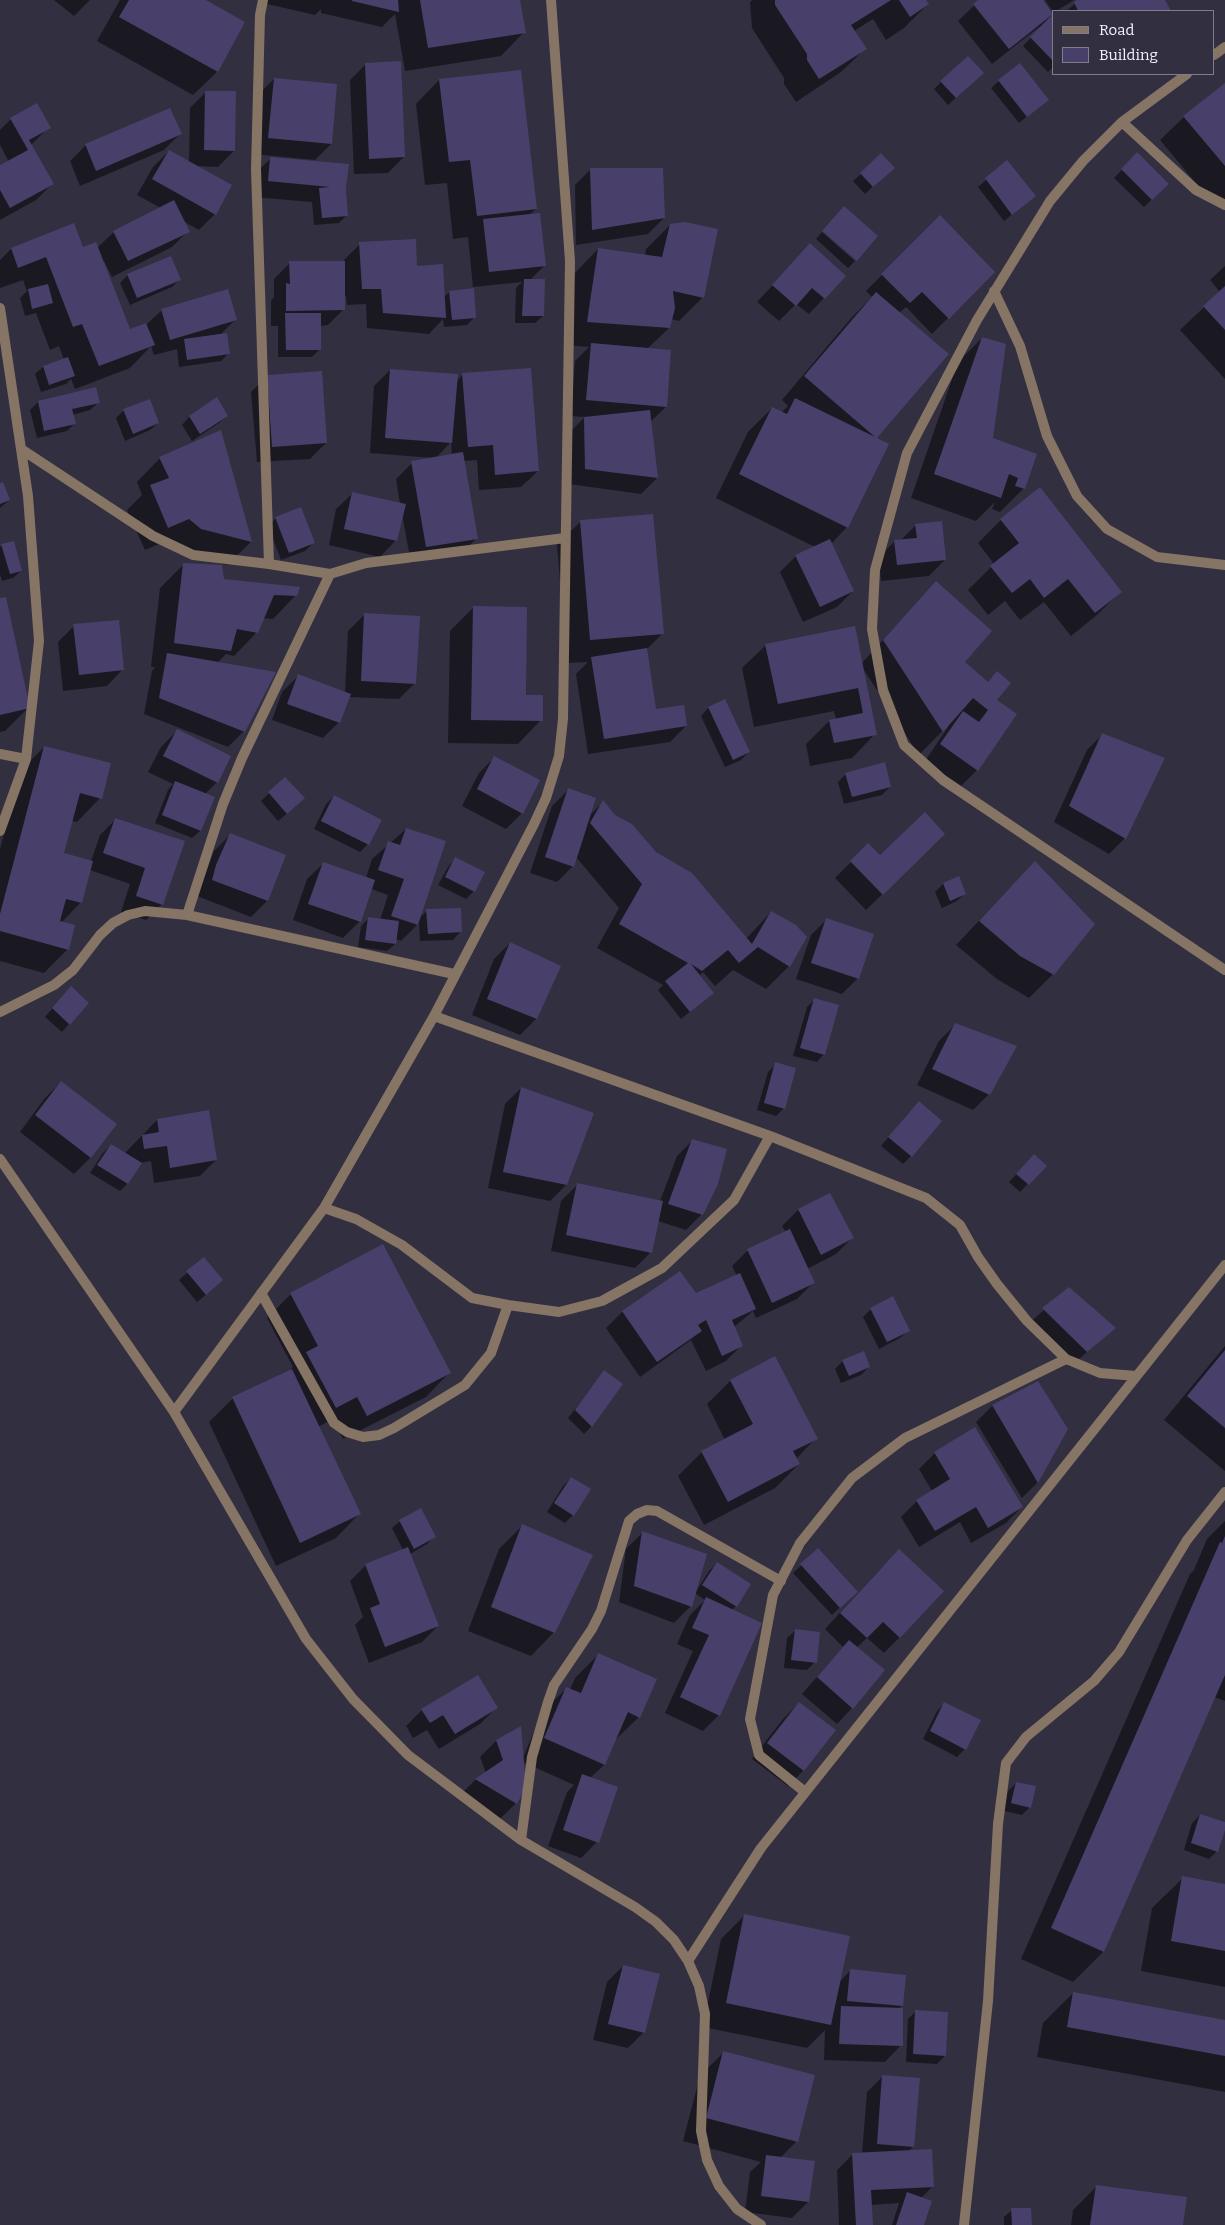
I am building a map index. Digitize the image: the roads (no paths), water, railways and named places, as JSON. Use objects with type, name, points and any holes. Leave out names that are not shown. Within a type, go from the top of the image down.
[{"type":"street","points":[[263,0],[260,15],[256,169],[269,564]]},
{"type":"street","points":[[174,1412],[324,1208],[434,1016],[454,974],[534,824],[546,798],[559,756],[563,718],[564,538],[570,261],[551,0]]},
{"type":"street","points":[[1186,75],[1122,122],[1083,161],[1050,201],[994,291],[907,453],[875,570],[872,629],[883,690],[904,745],[943,780],[1225,970]]},
{"type":"street","points":[[1122,122],[1196,190],[1225,205]]},
{"type":"street","points":[[994,291],[1020,346],[1047,436],[1076,496],[1107,530],[1157,557],[1225,565]]},
{"type":"street","points":[[0,308],[28,496],[39,641],[26,759],[0,831]]},
{"type":"street","points":[[21,449],[153,536],[193,555],[269,564],[330,574],[366,563],[564,538]]},
{"type":"street","points":[[187,915],[223,804],[330,574]]},
{"type":"street","points":[[0,754],[26,759]]},
{"type":"street","points":[[0,1012],[54,986],[73,970],[100,935],[113,923],[128,915],[145,912],[187,915],[454,974]]},
{"type":"street","points":[[434,1016],[770,1136],[926,1198],[960,1224],[978,1257],[997,1284],[1027,1321],[1066,1359],[1100,1373],[1136,1376]]},
{"type":"street","points":[[324,1208],[356,1219],[402,1245],[472,1298],[559,1312],[602,1300],[662,1268],[734,1200],[770,1136]]},
{"type":"street","points":[[0,1159],[174,1412],[306,1640],[353,1699],[408,1755],[521,1840],[635,1907],[656,1922],[674,1940],[688,1961],[699,1986],[705,2014],[702,2131],[707,2160],[718,2186],[737,2209],[761,2225]]},
{"type":"street","points":[[688,1961],[762,1848],[805,1792],[1225,1265]]},
{"type":"street","points":[[261,1292],[334,1422],[347,1432],[363,1437],[379,1435],[394,1428],[465,1385],[491,1353],[508,1305]]},
{"type":"street","points":[[805,1792],[759,1755],[750,1719],[773,1595],[800,1543],[852,1478],[905,1438],[1066,1359]]},
{"type":"street","points":[[964,2225],[988,2001],[998,1824],[1006,1763],[1026,1737],[1094,1681],[1119,1652],[1187,1540],[1225,1492]]},
{"type":"street","points":[[521,1840],[532,1757],[548,1702],[554,1685],[592,1629],[601,1611],[629,1521],[637,1514],[647,1510],[657,1511],[781,1581]]}]
